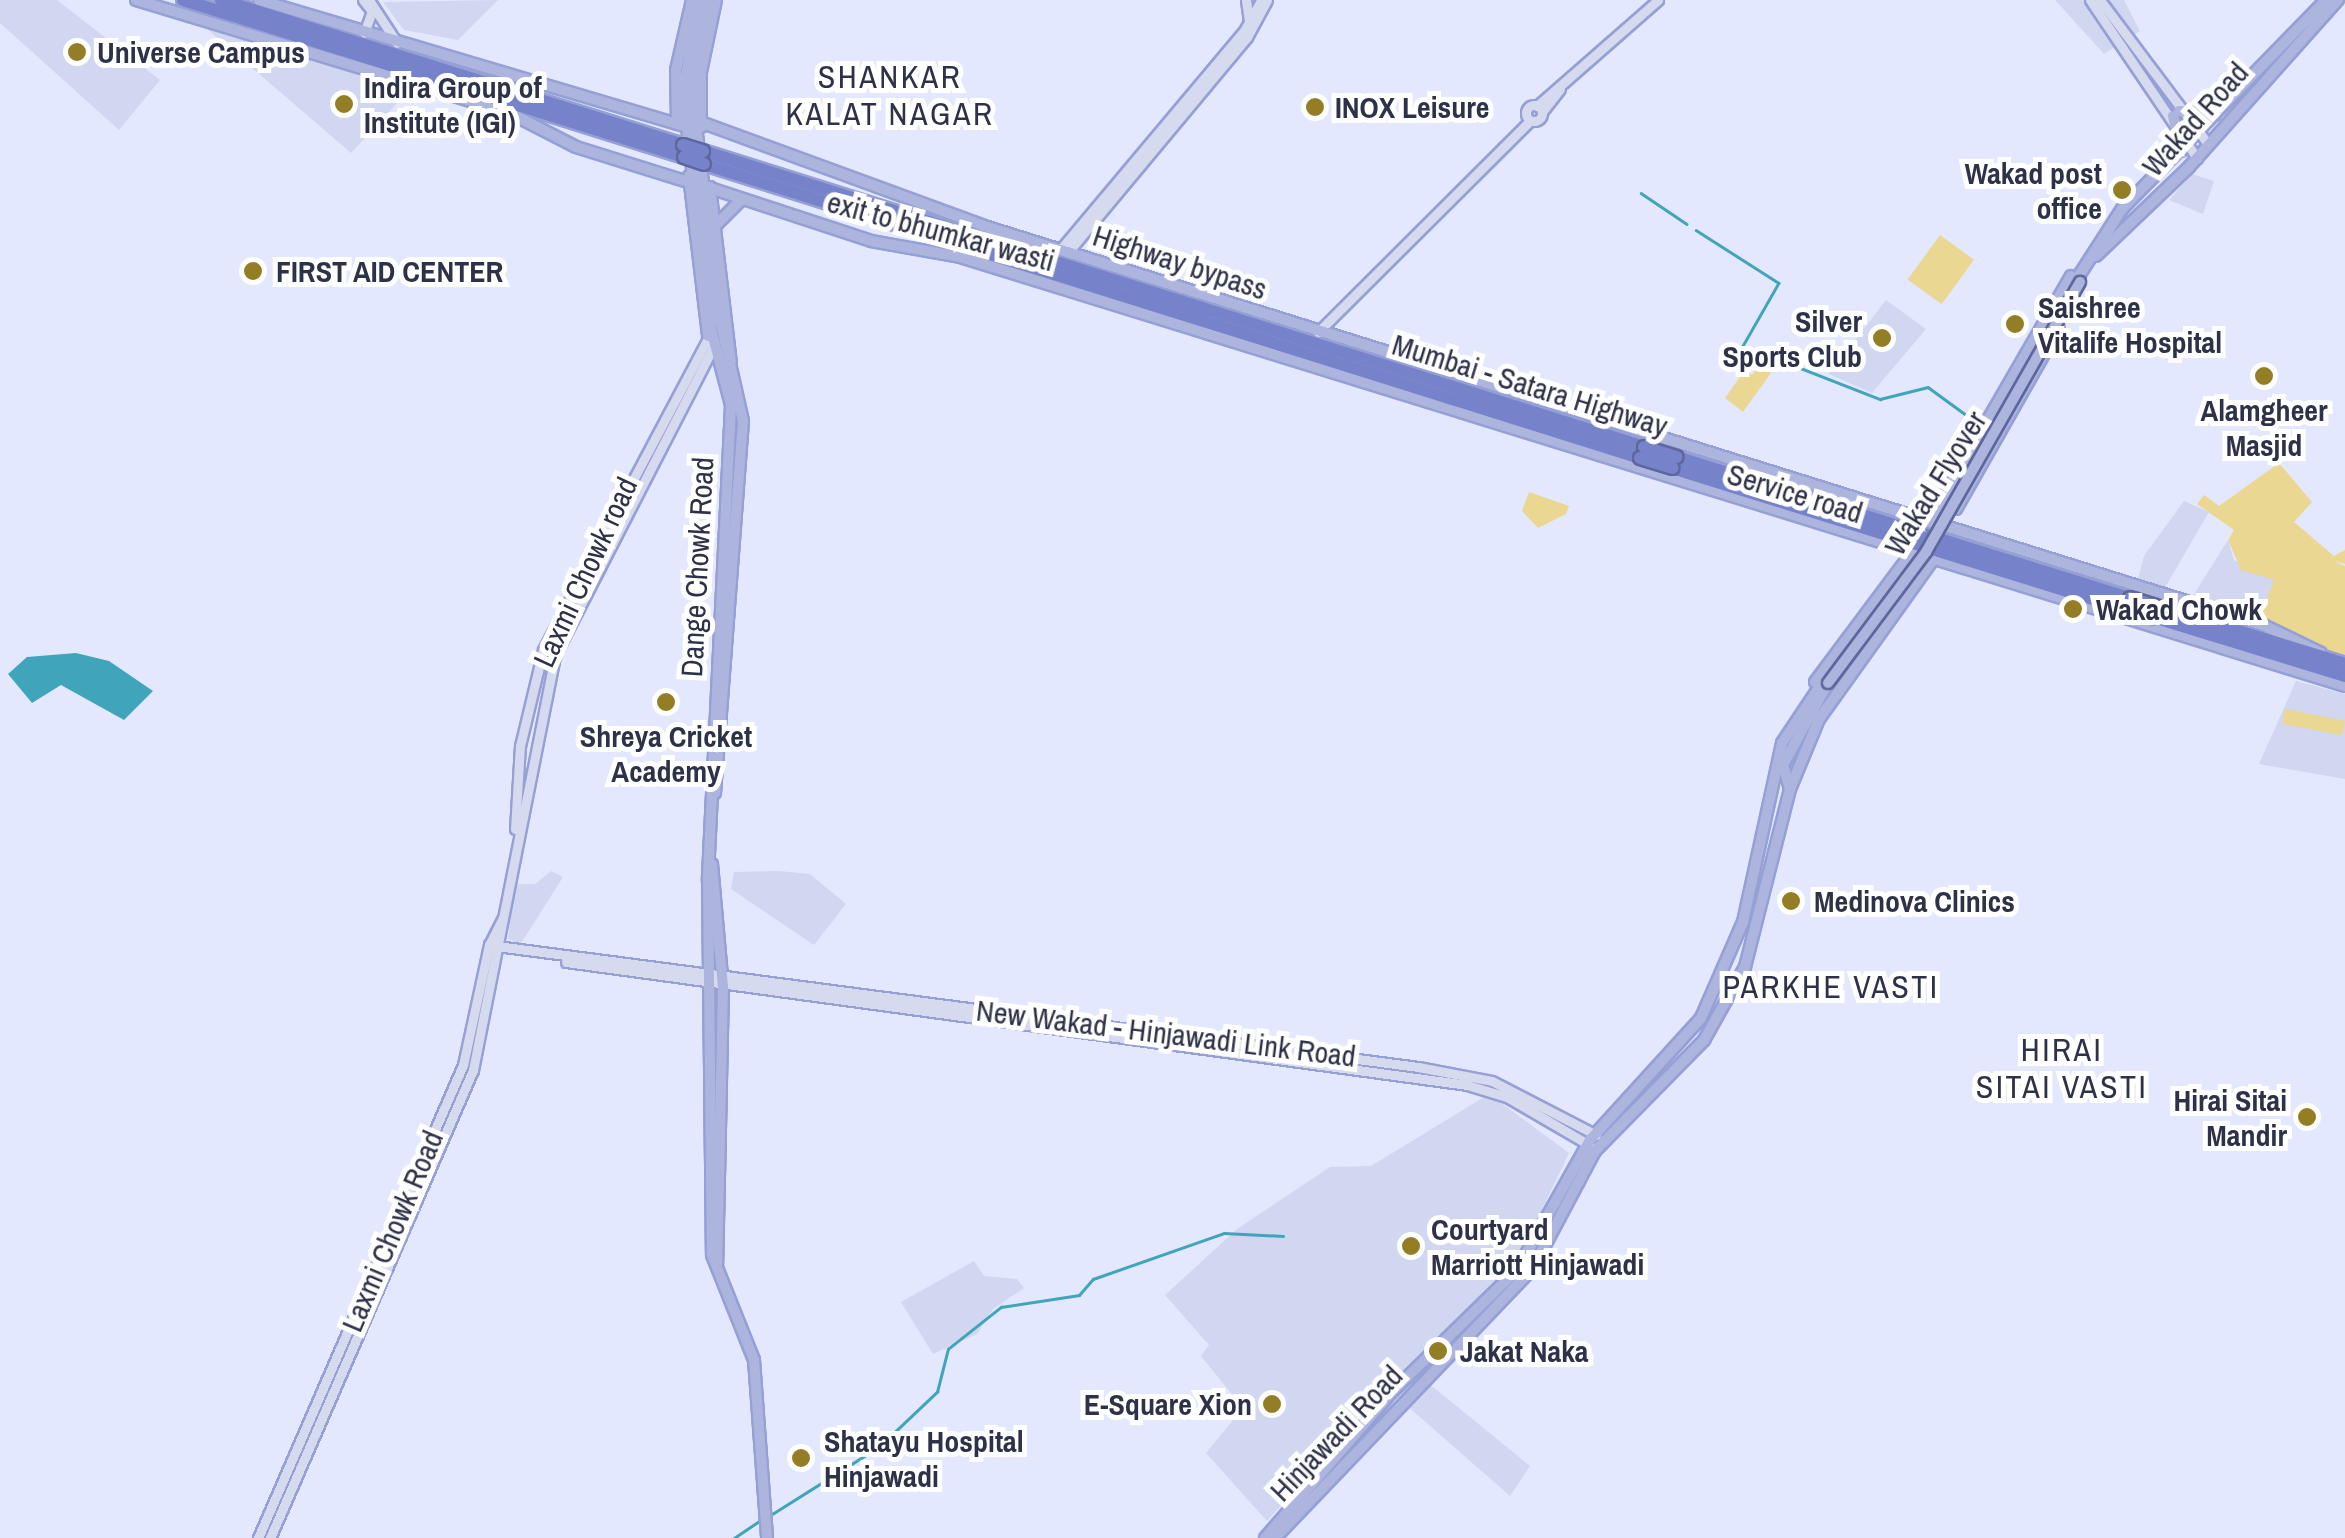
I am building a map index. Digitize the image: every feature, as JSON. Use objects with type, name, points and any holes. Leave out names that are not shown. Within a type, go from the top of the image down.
[{"type":"highway","points":[[182,0],[683,151]]},
{"type":"highway","points":[[221,0],[484,76],[683,151]]},
{"type":"highway","name":"Mumbai - Satara Highway","points":[[683,151],[697,164],[997,250],[2143,607],[2342,673]]},
{"type":"highway","points":[[947,254],[976,223]]},
{"type":"highway","points":[[993,229],[1006,272]]},
{"type":"highway","name":"Mumbai - Satara Highway","points":[[1674,462],[1926,528],[2143,607]]},
{"type":"main road","points":[[136,0],[508,112],[576,147],[697,164]]},
{"type":"main road","points":[[259,0],[397,43],[484,76],[651,110],[682,124]]},
{"type":"main road","points":[[682,124],[684,70],[696,0]]},
{"type":"main road","points":[[696,0],[675,88],[682,124],[712,190],[726,366]]},
{"type":"main road","points":[[707,0],[692,81],[697,164],[726,366]]},
{"type":"main road","points":[[697,164],[702,123],[700,72],[716,0]]},
{"type":"main road","points":[[1246,0],[1248,24]]},
{"type":"main road","points":[[1064,251],[1207,81],[1264,0]]},
{"type":"main road","points":[[1207,81],[1264,0]]},
{"type":"main road","points":[[1318,332],[1528,118],[1658,0]]},
{"type":"main road","name":"Wakad Road","points":[[2085,268],[2122,209],[2228,107],[2326,0]]},
{"type":"main road","name":"Wakad Road","points":[[2085,268],[2196,158],[2338,0]]},
{"type":"main road","points":[[2095,1],[2176,113],[2196,158]]},
{"type":"main road","points":[[370,5],[397,43]]},
{"type":"main road","points":[[364,33],[370,5]]},
{"type":"main road","points":[[651,110],[675,88]]},
{"type":"main road","points":[[2176,113],[2202,119],[2228,107]]},
{"type":"main road","points":[[2176,113],[2200,131],[2208,144]]},
{"type":"main road","points":[[2176,113],[2181,152]]},
{"type":"main road","name":"Highway bypass","points":[[702,123],[993,229],[1318,332],[1644,453]]},
{"type":"main road","name":"Dange Chowk Road","points":[[697,164],[711,338],[726,366],[737,420],[712,864],[717,981],[717,1264],[754,1360],[767,1533]]},
{"type":"main road","name":"exit to bhumkar wasti","points":[[713,189],[871,241],[947,254],[1644,453]]},
{"type":"main road","points":[[716,226],[741,200]]},
{"type":"main road","points":[[1926,528],[2085,268]]},
{"type":"main road","points":[[1949,528],[2085,268]]},
{"type":"main road","name":"Wakad Flyover","points":[[1808,707],[1950,504],[2085,268]]},
{"type":"main road","name":"Laxmi Chowk road","points":[[503,918],[515,829],[555,655],[711,338]]},
{"type":"main road","points":[[1644,453],[1662,440]]},
{"type":"main road","name":"Service road","points":[[1644,453],[1662,440],[1926,528],[1949,528],[2143,607]]},
{"type":"main road","name":"Service road","points":[[1644,453],[1910,555],[2143,607]]},
{"type":"main road","points":[[1972,454],[1986,461]]},
{"type":"main road","points":[[1894,550],[1898,572]]},
{"type":"main road","points":[[1808,707],[1910,555]]},
{"type":"main road","points":[[1790,789],[1828,706],[1932,561]]},
{"type":"main road","points":[[2143,607],[2342,673]]},
{"type":"main road","name":"Hinjawadi Road","points":[[1596,1143],[1682,1066],[1732,994],[1755,934],[1790,789],[1783,765],[1808,707]]},
{"type":"main road","name":"Hinjawadi Road","points":[[1275,1538],[1533,1268],[1596,1143],[1678,1047],[1719,987],[1742,922],[1770,779],[1808,707]]},
{"type":"main road","name":"Laxmi Chowk Road","points":[[270,1538],[463,1065],[503,918]]},
{"type":"main road","name":"New Wakad - Hinjawadi Link Road","points":[[493,949],[1119,1030],[1490,1089],[1596,1143]]},
{"type":"main road","points":[[1719,987],[1732,994]]},
{"type":"main road","points":[[1265,1538],[1392,1390],[1517,1270],[1596,1143]]},
{"type":"main road","name":"Laxmi Chowk Road","points":[[260,1538],[316,1421]]},
{"type":"shaded area","name":"Universe Campus","points":[[0,0],[57,0],[160,80],[119,130],[0,23]]},
{"type":"shaded area","points":[[498,0],[458,40],[404,30],[383,2]]},
{"type":"shaded area","points":[[2055,0],[2124,0],[2140,31],[2104,54]]},
{"type":"shaded area","name":"Indira Group of Institute (IGI)","points":[[199,22],[381,79],[412,87],[351,153]]},
{"type":"shaded area","points":[[2192,174],[2214,181],[2203,214],[2169,200]]},
{"type":"shaded area","points":[[1940,235],[1974,260],[1942,304],[1908,279]]},
{"type":"shaded area","name":"Silver Sports Club","points":[[1886,300],[1926,329],[1872,393],[1829,374]]},
{"type":"shaded area","points":[[1760,365],[1771,373],[1743,412],[1725,398],[1745,370],[1752,375]]},
{"type":"shaded area","points":[[2279,463],[2312,502],[2294,522],[2334,556],[2345,550],[2345,564],[2334,561],[2345,566],[2345,657],[2258,620],[2274,580],[2241,570],[2228,540],[2234,530],[2197,504],[2204,495],[2219,506]]},
{"type":"shaded area","points":[[1529,492],[1569,506],[1566,514],[1538,528],[1522,511]]},
{"type":"shaded area","points":[[2184,501],[2209,512],[2163,591],[2137,582],[2144,556]]},
{"type":"shaded area","points":[[2228,540],[2234,560],[2275,579],[2258,620],[2191,599]]},
{"type":"shaded area","points":[[2296,681],[2345,694],[2345,779],[2259,764]]},
{"type":"shaded area","points":[[2285,709],[2345,721],[2342,735],[2282,724]]},
{"type":"shaded area","points":[[551,871],[563,877],[520,945],[508,939],[514,884],[535,884]]},
{"type":"shaded area","points":[[734,872],[810,874],[846,904],[814,945],[731,889]]},
{"type":"shaded area","points":[[1489,1094],[1569,1153],[1516,1263],[1384,1388],[1267,1521],[1206,1453],[1243,1408],[1201,1356],[1209,1345],[1165,1295],[1237,1229],[1330,1167],[1371,1166]]},
{"type":"shaded area","points":[[974,1261],[984,1276],[1017,1279],[1024,1288],[993,1309],[977,1334],[933,1354],[901,1302]]},
{"type":"shaded area","points":[[1427,1382],[1530,1466],[1510,1496],[1405,1404]]},
{"type":"water","points":[[76,653],[109,661],[153,691],[124,720],[61,685],[32,703],[8,674],[27,657]]},
{"type":"waterway","points":[[1641,193],[1687,224]]},
{"type":"waterway","points":[[1696,230],[1779,283],[1743,346]]},
{"type":"waterway","points":[[1749,348],[1880,399],[1928,387],[1980,425]]},
{"type":"waterway","points":[[769,1516],[880,1446],[937,1392],[948,1349],[1001,1307],[1079,1295],[1093,1279],[1224,1233],[1283,1236]]},
{"type":"waterway","points":[[734,1538],[762,1519]]},
{"type":"place","name":"Universe Campus","points":[[77,52]]},
{"type":"place","name":"Indira Group of Institute (IGI)","points":[[344,104]]},
{"type":"place","name":"INOX Leisure","points":[[1315,107]]},
{"type":"place","name":"Wakad post office","points":[[2122,190]]},
{"type":"place","name":"FIRST AID CENTER","points":[[253,271]]},
{"type":"place","name":"Saishree Vitalife Hospital","points":[[2015,324]]},
{"type":"place","name":"Silver Sports Club","points":[[1882,338]]},
{"type":"place","name":"Alamgheer Masjid","points":[[2264,376]]},
{"type":"place","name":"Wakad Chowk","points":[[2073,609]]},
{"type":"place","name":"Shreya Cricket Academy","points":[[666,702]]},
{"type":"place","name":"Medinova Clinics","points":[[1791,901]]},
{"type":"place","name":"Hirai Sitai Mandir","points":[[2307,1117]]},
{"type":"place","name":"Courtyard Marriott Hinjawadi","points":[[1411,1246]]},
{"type":"place","name":"Jakat Naka","points":[[1438,1351]]},
{"type":"place","name":"E-Square Xion","points":[[1272,1404]]},
{"type":"place","name":"Shatayu Hospital Hinjawadi","points":[[801,1458]]},
{"type":"district","name":"SHANKAR KALAT NAGAR","points":[[890,96]]},
{"type":"district","name":"PARKHE VASTI","points":[[1831,987]]},
{"type":"district","name":"HIRAI SITAI VASTI","points":[[2062,1070]]}]
